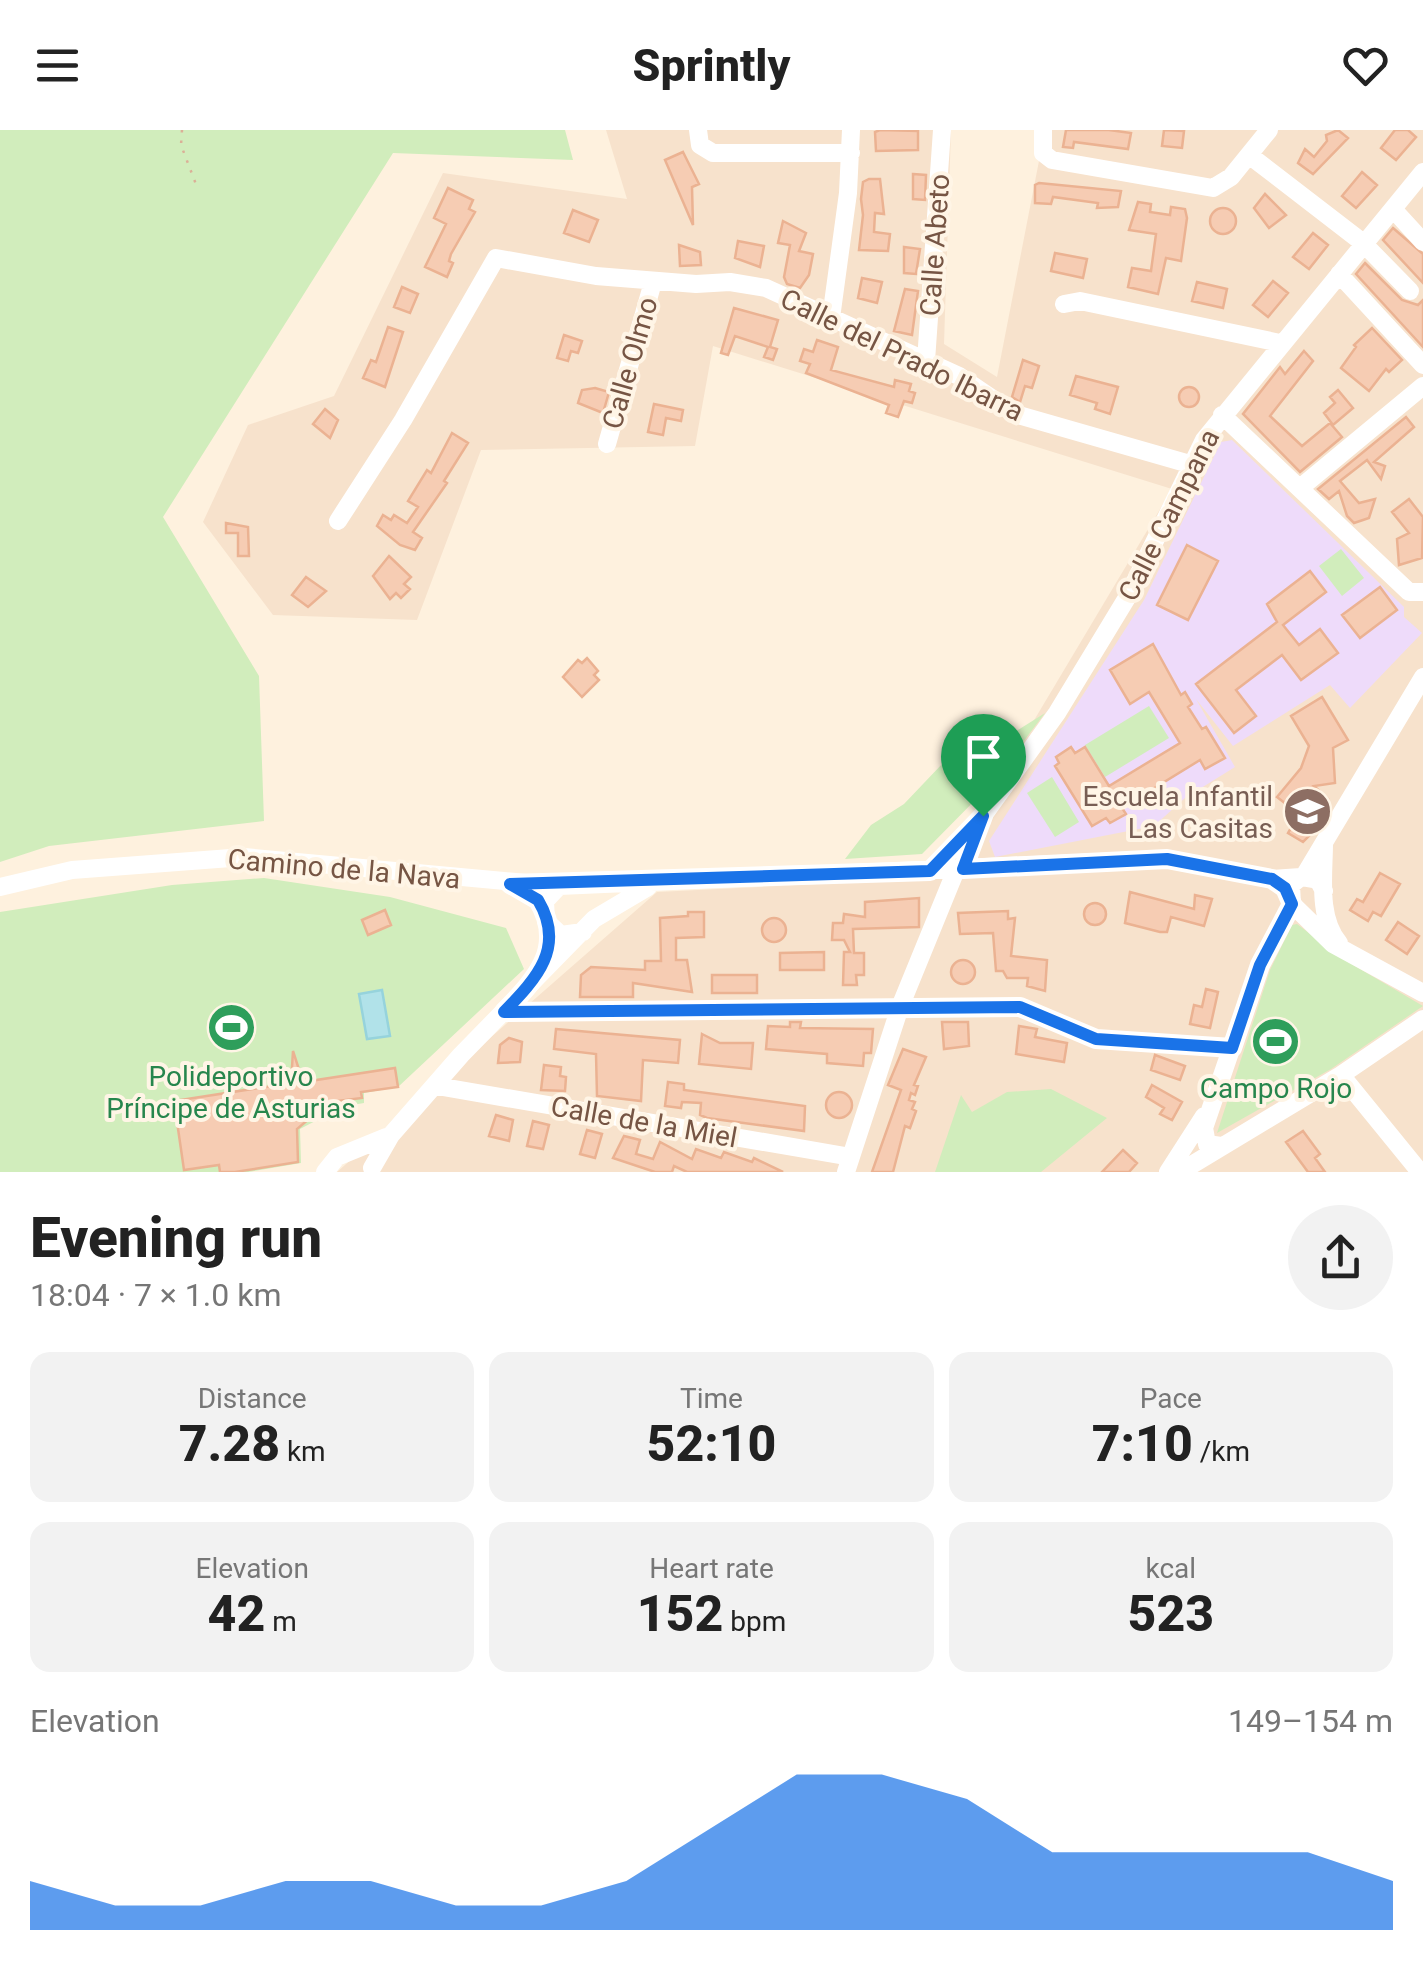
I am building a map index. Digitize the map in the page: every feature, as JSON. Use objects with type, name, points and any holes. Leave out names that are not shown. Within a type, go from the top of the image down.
[{"type":"street","points":[[698,130],[700,145],[713,153],[852,153]]},
{"type":"street","points":[[830,318],[852,153],[851,130]]},
{"type":"street","name":"Calle Abeto","points":[[926,361],[942,130]]},
{"type":"street","points":[[1043,130],[1043,153],[1052,160],[1212,188],[1231,177],[1270,130]]},
{"type":"street","points":[[1249,155],[1362,242],[1410,291]]},
{"type":"street","name":"Calle Campana","points":[[983,816],[1104,638],[1192,465],[1222,415],[1362,242],[1420,178]]},
{"type":"street","points":[[1393,208],[1423,242]]},
{"type":"street","name":"Calle del Prado Ibarra","points":[[338,521],[403,420],[496,258],[653,282],[730,282],[766,288],[959,376],[1015,414],[1192,465]]},
{"type":"street","points":[[1339,274],[1423,366]]},
{"type":"street","name":"Calle Olmo","points":[[607,444],[653,282]]},
{"type":"street","points":[[1064,304],[1080,301],[1280,343]]},
{"type":"street","points":[[1300,488],[1423,386]]},
{"type":"street","points":[[1408,400],[1423,415]]},
{"type":"street","points":[[1222,415],[1410,592],[1423,592]]},
{"type":"street","points":[[1222,1146],[1210,1146],[1203,1135],[1260,965],[1293,904],[1292,883],[1302,877],[1420,688]]},
{"type":"street","points":[[849,1165],[900,1007],[983,816]]},
{"type":"street","points":[[930,871],[983,816]]},
{"type":"street","points":[[1293,904],[1309,916],[1324,898],[1324,840]]},
{"type":"street","name":"Camino de la Nava","points":[[0,887],[72,870],[244,857],[510,884],[663,882],[1167,859],[1272,879],[1302,877]]},
{"type":"street","points":[[1302,877],[1318,880],[1330,930],[1343,947]]},
{"type":"street","points":[[1272,879],[1314,930],[1423,993]]},
{"type":"street","points":[[349,1155],[360,1157],[373,1170],[392,1134],[588,926],[610,906],[663,882]]},
{"type":"street","name":"Camino de la Nava","points":[[510,884],[532,893],[546,917]]},
{"type":"street","points":[[542,972],[550,952],[548,895],[568,885],[591,894],[588,926]]},
{"type":"street","points":[[546,917],[561,934],[588,926]]},
{"type":"street","points":[[504,1012],[1020,1007],[1096,1039],[1232,1048]]},
{"type":"street","points":[[1180,1172],[1341,1075],[1423,1019]]},
{"type":"street","points":[[1341,1075],[1420,1172]]},
{"type":"street","name":"Calle de la Miel","points":[[437,1086],[849,1165]]},
{"type":"street","points":[[1168,1172],[1212,1104]]},
{"type":"street","points":[[323,1170],[392,1134]]},
{"type":"path","points":[[182,130],[181,145],[197,187]]},
{"type":"shaded area","points":[[606,130],[951,130],[944,344],[997,377],[1045,130],[1423,130],[1423,1172],[337,1172],[657,892],[940,878],[1172,489],[713,346],[695,446],[481,450],[417,620],[273,615],[203,522],[248,425],[334,396],[443,173],[627,199]]},
{"type":"shaded area","points":[[1232,440],[1404,607],[1404,617],[1422,633],[1350,708],[1330,685],[1233,746],[1196,699],[1235,767],[1185,798],[1154,826],[995,857],[989,841],[1144,600],[1221,442]]},
{"type":"green space","points":[[0,130],[565,130],[573,160],[393,153],[163,517],[259,676],[264,821],[49,846],[0,862]]},
{"type":"green space","points":[[1341,549],[1364,578],[1342,596],[1319,566]]},
{"type":"green space","points":[[1149,706],[1169,738],[1105,777],[1085,745]]},
{"type":"green space","points":[[1045,713],[991,784],[922,854],[845,859],[871,825],[904,804],[943,763],[983,752]]},
{"type":"green space","points":[[1052,777],[1079,822],[1055,837],[1027,793]]},
{"type":"green space","name":"Polideportivo Príncipe de Asturias","points":[[264,878],[390,897],[506,928],[524,969],[398,1087],[364,1093],[364,1103],[323,1110],[323,1117],[300,1129],[301,1163],[248,1172],[0,1172],[0,912],[172,885]]},
{"type":"green space","points":[[1297,924],[1343,959],[1423,1006],[1331,1069],[1217,1133],[1270,970],[1292,925]]},
{"type":"green space","points":[[1051,1089],[1107,1118],[1041,1172],[935,1172],[961,1095],[972,1112],[1007,1092]]},
{"type":"water","points":[[382,990],[390,1036],[367,1039],[359,994]]},
{"type":"building","points":[[1066,130],[1131,133],[1128,149],[1074,142],[1073,148],[1063,147]]},
{"type":"building","points":[[1164,130],[1184,131],[1182,148],[1162,146]]},
{"type":"building","points":[[1338,130],[1348,138],[1313,174],[1298,163],[1305,149],[1314,157],[1327,141],[1326,135]]},
{"type":"building","points":[[1395,130],[1408,130],[1416,137],[1396,160],[1381,148]]},
{"type":"building","points":[[918,131],[918,150],[876,151],[875,132]]},
{"type":"building","points":[[683,152],[699,184],[692,187],[693,225],[665,160]]},
{"type":"building","points":[[1362,172],[1377,185],[1356,208],[1342,196]]},
{"type":"building","points":[[913,174],[926,175],[925,200],[913,199]]},
{"type":"building","points":[[880,179],[884,214],[875,213],[874,232],[890,234],[888,251],[859,250],[863,182]]},
{"type":"building","points":[[1035,185],[1121,191],[1118,207],[1097,208],[1098,203],[1053,197],[1051,204],[1035,203]]},
{"type":"building","points":[[448,188],[473,200],[469,209],[475,212],[451,254],[449,261],[453,263],[447,277],[425,267],[446,224],[434,218]]},
{"type":"building","points":[[1265,194],[1286,215],[1269,228],[1254,208]]},
{"type":"building","points":[[1138,202],[1151,204],[1150,212],[1170,215],[1171,207],[1185,209],[1187,218],[1181,261],[1166,258],[1158,294],[1128,287],[1132,268],[1151,271],[1156,234],[1129,230]]},
{"type":"building","points":[[1223,208],[1232,212],[1236,221],[1232,230],[1223,234],[1214,230],[1210,221],[1214,212]]},
{"type":"building","points":[[573,210],[598,220],[589,242],[564,233]]},
{"type":"building","points":[[783,221],[806,233],[799,251],[813,254],[809,275],[800,288],[787,284],[784,277],[790,245],[778,243]]},
{"type":"building","points":[[1393,228],[1423,254],[1423,283],[1383,240]]},
{"type":"building","points":[[1313,233],[1328,245],[1309,269],[1293,257]]},
{"type":"building","points":[[738,241],[764,246],[760,267],[735,258]]},
{"type":"building","points":[[679,245],[700,252],[701,265],[680,266]]},
{"type":"building","points":[[904,247],[920,249],[916,274],[904,273]]},
{"type":"building","points":[[1055,253],[1087,259],[1083,278],[1051,271]]},
{"type":"building","points":[[1365,263],[1402,300],[1418,305],[1423,300],[1423,347],[1356,274]]},
{"type":"building","points":[[862,278],[882,282],[877,303],[858,298]]},
{"type":"building","points":[[1273,281],[1288,293],[1268,317],[1253,305]]},
{"type":"building","points":[[1197,282],[1227,289],[1223,308],[1192,301]]},
{"type":"building","points":[[402,287],[418,294],[410,313],[394,307]]},
{"type":"building","points":[[905,289],[918,291],[912,335],[894,331]]},
{"type":"building","points":[[734,308],[778,320],[770,347],[777,349],[773,360],[764,357],[768,347],[735,336],[728,355],[721,353]]},
{"type":"building","points":[[388,327],[403,332],[385,387],[363,378],[371,360],[376,362]]},
{"type":"building","points":[[1372,328],[1402,360],[1389,372],[1386,369],[1369,391],[1341,368],[1354,345]]},
{"type":"building","points":[[564,335],[582,341],[578,353],[571,351],[568,361],[557,358]]},
{"type":"building","points":[[817,340],[838,347],[831,370],[894,387],[895,380],[911,384],[909,391],[915,393],[912,403],[904,401],[898,417],[886,413],[889,405],[806,373],[810,364],[800,361],[804,349],[813,352]]},
{"type":"building","points":[[1304,351],[1313,361],[1270,416],[1302,446],[1330,423],[1342,437],[1300,472],[1243,414],[1280,367],[1285,374]]},
{"type":"building","points":[[1023,360],[1039,366],[1032,388],[1025,386],[1020,402],[1012,397]]},
{"type":"building","points":[[1076,376],[1118,387],[1110,414],[1095,409],[1097,403],[1070,395]]},
{"type":"building","points":[[1189,387],[1199,397],[1189,407],[1179,397]]},
{"type":"building","points":[[582,390],[609,392],[603,413],[578,403]]},
{"type":"building","points":[[1338,390],[1353,408],[1333,425],[1324,413],[1335,403],[1330,397]]},
{"type":"building","points":[[654,404],[683,410],[681,421],[666,418],[663,435],[648,432]]},
{"type":"building","points":[[325,409],[338,420],[330,438],[313,424]]},
{"type":"building","points":[[1406,417],[1414,427],[1374,462],[1385,466],[1381,479],[1367,460],[1340,481],[1359,503],[1375,499],[1369,518],[1354,523],[1347,516],[1339,491],[1329,499],[1318,489]]},
{"type":"building","points":[[452,433],[468,443],[444,481],[447,483],[413,532],[422,538],[415,550],[400,545],[377,526],[383,515],[391,520],[394,515],[407,523],[418,507],[408,501],[427,470],[431,473]]},
{"type":"building","points":[[1409,499],[1423,517],[1422,558],[1399,565],[1397,539],[1409,533],[1392,512]]},
{"type":"building","points":[[226,523],[248,527],[249,556],[238,556],[238,533],[226,533]]},
{"type":"building","points":[[1187,545],[1218,561],[1188,620],[1157,605]]},
{"type":"building","points":[[389,556],[411,577],[404,584],[410,589],[401,598],[396,593],[390,599],[373,576]]},
{"type":"building","points":[[1310,571],[1326,592],[1283,625],[1299,645],[1320,629],[1338,653],[1301,680],[1282,655],[1236,690],[1256,716],[1234,733],[1196,684],[1277,622],[1267,604]]},
{"type":"building","points":[[306,577],[326,591],[308,607],[292,595]]},
{"type":"building","points":[[1380,587],[1397,610],[1360,638],[1342,615]]},
{"type":"building","points":[[1153,644],[1181,695],[1185,692],[1192,704],[1188,707],[1225,758],[1205,769],[1200,760],[1122,808],[1126,814],[1110,823],[1106,818],[1092,826],[1055,766],[1059,763],[1056,757],[1071,747],[1075,753],[1085,747],[1109,786],[1180,743],[1149,692],[1130,704],[1110,670]]},
{"type":"building","points":[[587,658],[598,671],[594,675],[599,680],[582,697],[563,677],[578,660],[582,663]]},
{"type":"building","points":[[1322,697],[1348,740],[1333,748],[1335,783],[1314,786],[1328,799],[1304,828],[1312,833],[1303,842],[1288,833],[1299,814],[1277,797],[1301,768],[1309,746],[1291,716]]},
{"type":"building","points":[[1380,873],[1400,884],[1381,916],[1373,912],[1368,921],[1350,910],[1357,899],[1363,902]]},
{"type":"building","points":[[1130,892],[1194,909],[1195,895],[1212,899],[1204,926],[1171,917],[1167,932],[1160,932],[1125,923]]},
{"type":"building","points":[[919,898],[919,927],[853,929],[854,953],[864,953],[864,975],[856,975],[857,985],[843,985],[844,952],[850,952],[844,940],[832,940],[833,923],[843,923],[844,914],[865,917],[865,902]]},
{"type":"building","points":[[1095,903],[1103,906],[1103,922],[1095,925],[1087,922],[1084,914],[1087,906]]},
{"type":"building","points":[[385,910],[391,925],[368,935],[362,920]]},
{"type":"building","points":[[1008,911],[1008,919],[1015,918],[1011,956],[1047,960],[1045,991],[1027,986],[1028,978],[1007,978],[1003,971],[996,971],[993,933],[960,934],[958,913]]},
{"type":"building","points":[[688,912],[704,912],[704,937],[676,938],[676,960],[687,960],[692,992],[633,983],[633,997],[580,997],[581,975],[591,967],[645,970],[645,961],[661,961],[660,918],[688,916]]},
{"type":"building","points":[[774,918],[783,921],[783,939],[774,942],[765,939],[762,930],[765,921]]},
{"type":"building","points":[[1398,922],[1419,936],[1407,954],[1386,940]]},
{"type":"building","points":[[824,952],[824,970],[780,970],[780,953]]},
{"type":"building","points":[[963,960],[972,963],[972,981],[963,984],[954,981],[951,972],[954,963]]},
{"type":"building","points":[[712,975],[757,975],[757,993],[712,993]]},
{"type":"building","points":[[1206,989],[1218,992],[1210,1028],[1190,1024],[1194,1005],[1202,1007]]},
{"type":"building","points":[[790,1022],[801,1022],[800,1028],[873,1029],[871,1053],[864,1053],[863,1066],[827,1063],[827,1054],[766,1049],[768,1026],[790,1027]]},
{"type":"building","points":[[942,1022],[968,1022],[969,1046],[944,1049]]},
{"type":"building","points":[[1019,1026],[1037,1029],[1035,1037],[1067,1043],[1064,1062],[1016,1054]]},
{"type":"building","points":[[556,1029],[680,1040],[678,1063],[643,1060],[641,1101],[597,1096],[596,1054],[554,1049]]},
{"type":"building","points":[[702,1034],[720,1043],[753,1043],[751,1069],[699,1064]]},
{"type":"building","points":[[509,1038],[522,1042],[520,1062],[498,1063],[500,1045]]},
{"type":"building","points":[[903,1049],[926,1057],[914,1085],[918,1086],[915,1095],[911,1093],[909,1100],[915,1102],[912,1109],[916,1111],[910,1128],[905,1126],[893,1172],[872,1172],[901,1090],[888,1085]]},
{"type":"building","points":[[293,1051],[303,1082],[395,1068],[398,1087],[361,1092],[362,1098],[329,1102],[330,1107],[321,1108],[322,1116],[310,1118],[297,1129],[298,1162],[235,1172],[220,1172],[219,1165],[184,1170],[174,1101],[291,1083]]},
{"type":"building","points":[[1155,1055],[1185,1066],[1180,1080],[1151,1070]]},
{"type":"building","points":[[544,1065],[561,1067],[560,1076],[566,1077],[565,1091],[541,1090]]},
{"type":"building","points":[[668,1082],[684,1084],[684,1090],[805,1106],[804,1131],[707,1118],[700,1115],[701,1103],[682,1102],[681,1108],[665,1106]]},
{"type":"building","points":[[1152,1085],[1182,1102],[1172,1120],[1160,1114],[1164,1108],[1146,1097]]},
{"type":"building","points":[[839,1092],[848,1096],[852,1105],[848,1114],[839,1118],[830,1114],[826,1105],[830,1096]]},
{"type":"building","points":[[496,1115],[513,1120],[509,1141],[489,1136]]},
{"type":"building","points":[[533,1121],[549,1125],[543,1149],[527,1146]]},
{"type":"building","points":[[587,1130],[602,1134],[595,1158],[580,1154]]},
{"type":"building","points":[[1303,1131],[1320,1154],[1315,1158],[1325,1172],[1308,1172],[1286,1142]]},
{"type":"building","points":[[624,1136],[640,1140],[636,1154],[653,1159],[660,1142],[692,1159],[696,1149],[721,1158],[724,1152],[752,1162],[754,1158],[783,1172],[687,1172],[674,1166],[672,1172],[655,1172],[613,1158]]},
{"type":"building","points":[[1123,1150],[1137,1163],[1129,1172],[1102,1172]]},
{"type":"place","name":"Escuela Infantil Las Casitas","points":[[1308,812]]},
{"type":"place","name":"Polideportivo Príncipe de Asturias","points":[[231,1028]]},
{"type":"place","name":"Campo Rojo","points":[[1276,1041]]},
{"type":"route","points":[[983,816],[963,869],[1167,859],[1280,883],[1292,904],[1260,965],[1232,1048],[1096,1039],[1020,1007],[504,1012],[542,972],[550,952],[544,908],[532,893],[510,884],[559,886],[930,871],[983,816]]}]
